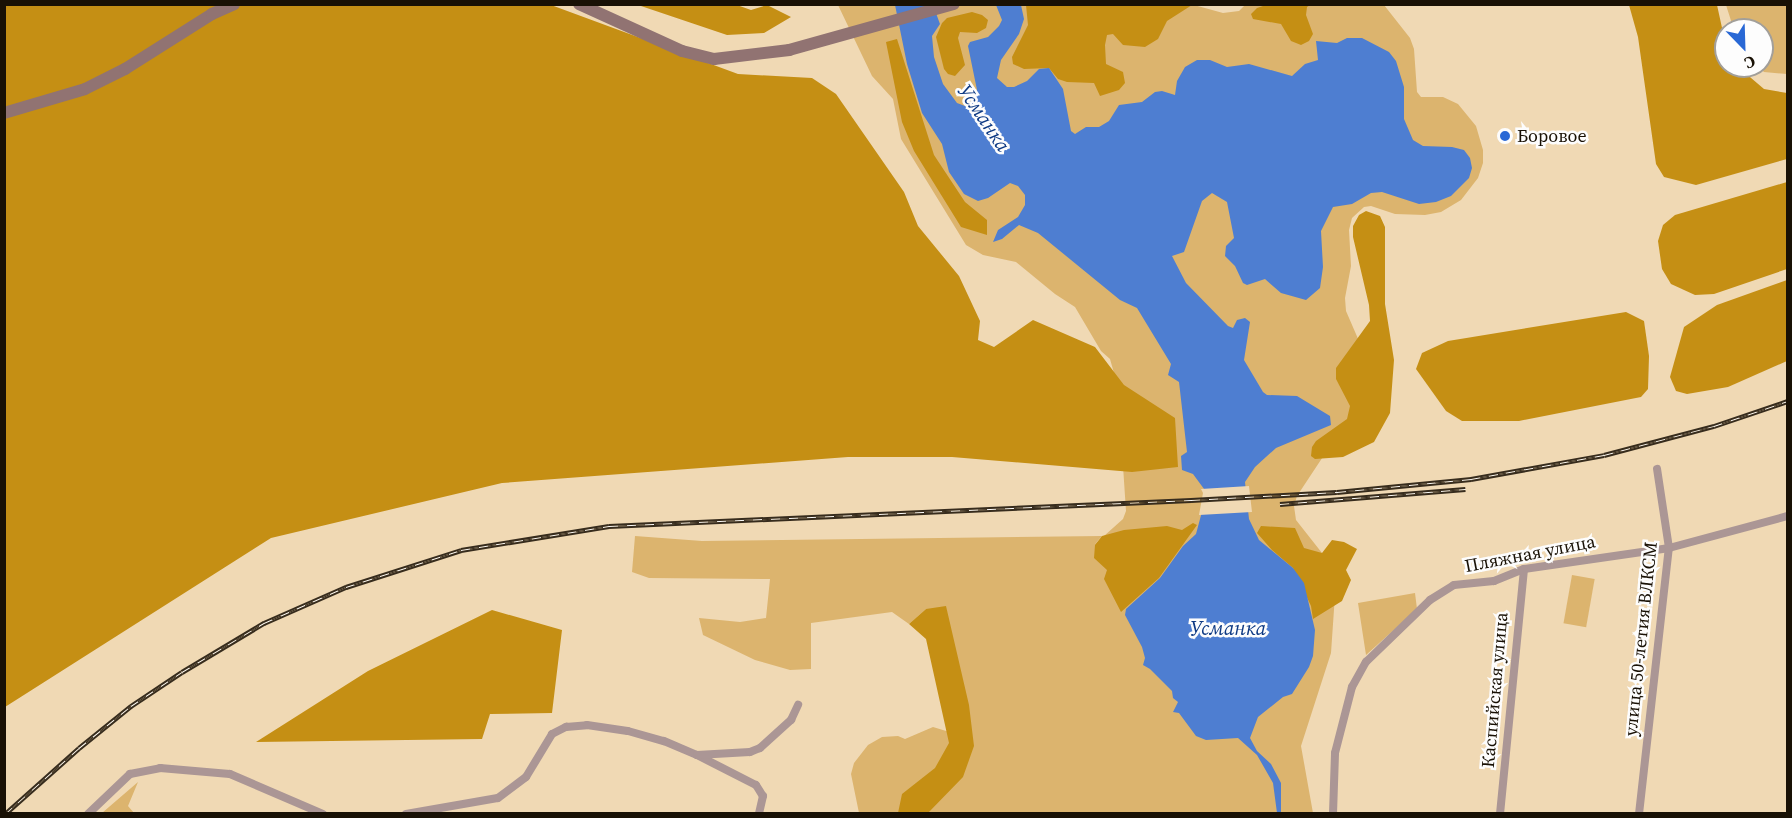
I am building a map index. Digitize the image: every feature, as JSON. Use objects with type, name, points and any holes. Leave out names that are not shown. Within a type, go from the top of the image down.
[{"type":"street","points":[[4,113],[85,89],[125,69],[212,14],[234,4]]},
{"type":"street","points":[[579,4],[682,51],[714,59],[789,50],[864,31],[954,4]]},
{"type":"street","name":"улица 50-летия ВЛКСМ","points":[[1639,813],[1670,548],[1657,469]]},
{"type":"street","name":"Пляжная улица","points":[[1333,813],[1335,753],[1352,687],[1366,662],[1430,600],[1454,585],[1494,581],[1524,569],[1670,548],[1788,516]]},
{"type":"street","name":"Каспийская улица","points":[[1500,813],[1524,569]]},
{"type":"street","points":[[697,755],[750,752],[760,748],[791,720],[798,705]]},
{"type":"street","points":[[406,813],[498,798],[526,777],[552,734],[566,728],[587,725],[628,731],[664,741],[756,785],[763,796],[759,813]]},
{"type":"street","points":[[88,813],[130,774],[160,768],[230,774],[323,813]]},
{"type":"shaded area","points":[[734,4],[751,10],[767,5],[791,17],[764,33],[727,35],[638,5]]},
{"type":"shaded area","points":[[5,5],[551,5],[738,74],[812,78],[836,94],[904,192],[918,226],[959,276],[980,321],[978,340],[994,347],[1033,320],[1095,347],[1124,385],[1175,418],[1178,467],[1132,472],[952,457],[848,457],[502,483],[271,538],[5,707]]},
{"type":"shaded area","points":[[838,5],[1194,5],[1223,13],[1239,11],[1245,5],[1384,5],[1410,38],[1414,49],[1417,92],[1421,97],[1443,97],[1458,104],[1476,126],[1483,150],[1483,163],[1478,178],[1461,200],[1441,212],[1425,215],[1395,214],[1371,206],[1364,207],[1352,218],[1349,230],[1351,266],[1345,298],[1346,311],[1375,378],[1297,496],[1294,506],[1296,520],[1322,553],[1335,595],[1331,653],[1301,746],[1313,813],[859,813],[851,774],[854,763],[868,745],[882,737],[898,736],[905,739],[933,727],[956,734],[926,609],[909,624],[892,612],[811,623],[811,669],[790,670],[755,660],[703,635],[699,618],[740,622],[766,618],[770,579],[649,578],[632,572],[635,536],[702,541],[1102,536],[1095,544],[1123,519],[1126,511],[1114,373],[1110,359],[1101,351],[1075,307],[1016,262],[983,255],[966,245],[901,139],[893,99],[872,76]]},
{"type":"shaded area","points":[[1026,5],[1192,5],[1167,21],[1158,39],[1145,47],[1123,45],[1113,34],[1107,35],[1106,64],[1123,72],[1125,83],[1119,90],[1100,96],[1094,83],[1067,82],[1058,79],[1049,68],[1024,69],[1013,64],[1012,57],[1028,25]]},
{"type":"shaded area","points":[[1266,5],[1310,5],[1307,7],[1306,15],[1313,34],[1309,41],[1301,45],[1291,41],[1281,24],[1253,19],[1251,14],[1257,8]]},
{"type":"shaded area","points":[[1629,5],[1717,5],[1720,18],[1714,18],[1714,78],[1751,78],[1764,89],[1787,93],[1787,159],[1696,185],[1664,177],[1656,164],[1638,37]]},
{"type":"shaded area","points":[[1726,5],[1787,5],[1787,74],[1774,73],[1774,18],[1730,18]]},
{"type":"shaded area","points":[[972,12],[988,20],[986,28],[977,33],[960,32],[958,38],[965,65],[955,76],[948,74],[944,69],[936,37],[942,23],[947,18]]},
{"type":"shaded area","points":[[897,39],[934,155],[965,202],[987,220],[987,235],[961,227],[914,151],[902,122],[886,42]]},
{"type":"shaded area","points":[[1787,182],[1787,269],[1714,294],[1695,295],[1671,284],[1662,269],[1658,241],[1663,225],[1675,215]]},
{"type":"shaded area","points":[[1366,211],[1380,216],[1385,227],[1385,304],[1394,360],[1390,413],[1374,442],[1343,457],[1315,459],[1311,456],[1312,447],[1316,441],[1347,419],[1350,406],[1336,379],[1336,368],[1370,321],[1369,305],[1353,237],[1353,226],[1359,215]]},
{"type":"shaded area","points":[[1787,280],[1787,361],[1728,387],[1687,394],[1676,391],[1670,377],[1684,327],[1717,305]]},
{"type":"shaded area","points":[[1626,312],[1644,321],[1649,356],[1648,389],[1641,397],[1519,421],[1462,421],[1446,411],[1416,369],[1422,353],[1448,341]]},
{"type":"shaded area","points":[[1193,523],[1197,525],[1159,578],[1121,612],[1104,579],[1107,570],[1094,558],[1095,545],[1102,536],[1124,530],[1167,526],[1182,530]]},
{"type":"shaded area","points":[[1261,526],[1295,528],[1304,548],[1322,553],[1332,540],[1344,542],[1357,549],[1346,570],[1351,580],[1342,601],[1313,619],[1311,606],[1293,568],[1257,533]]},
{"type":"shaded area","points":[[1572,575],[1595,579],[1586,627],[1563,623]]},
{"type":"shaded area","points":[[1415,593],[1417,609],[1366,655],[1358,603]]},
{"type":"shaded area","points":[[946,606],[969,705],[974,746],[963,777],[928,813],[898,813],[902,794],[935,768],[949,743],[926,639],[909,624],[926,609]]},
{"type":"shaded area","points":[[492,610],[562,630],[552,713],[490,714],[482,739],[256,742],[368,671]]},
{"type":"shaded area","points":[[138,782],[128,806],[134,813],[102,813]]},
{"type":"water","name":"Усманка","points":[[895,5],[933,5],[940,24],[932,36],[934,57],[943,84],[957,103],[965,106],[974,99],[977,90],[968,46],[970,42],[988,37],[999,26],[1002,20],[996,5],[1021,5],[1024,19],[1019,34],[1001,60],[997,78],[1007,87],[1014,87],[1027,81],[1039,69],[1049,68],[1063,89],[1071,131],[1075,134],[1086,127],[1099,127],[1109,121],[1119,105],[1142,102],[1155,92],[1162,91],[1175,95],[1177,81],[1185,67],[1197,60],[1210,60],[1227,67],[1249,64],[1292,76],[1305,64],[1318,60],[1316,41],[1337,43],[1347,38],[1362,38],[1389,52],[1396,61],[1404,87],[1404,119],[1413,140],[1423,146],[1452,147],[1464,150],[1470,158],[1472,168],[1469,178],[1451,196],[1436,202],[1419,204],[1382,192],[1371,193],[1352,204],[1333,207],[1321,231],[1323,267],[1320,288],[1306,300],[1281,293],[1265,279],[1247,285],[1243,283],[1235,266],[1225,256],[1226,246],[1234,238],[1227,202],[1212,193],[1202,201],[1184,252],[1172,256],[1186,283],[1228,326],[1233,328],[1237,320],[1245,318],[1250,322],[1244,360],[1263,392],[1267,395],[1297,396],[1330,416],[1331,425],[1276,448],[1255,467],[1245,482],[1249,519],[1259,540],[1293,568],[1304,583],[1315,630],[1313,656],[1309,667],[1292,694],[1283,697],[1258,717],[1250,738],[1257,751],[1271,764],[1281,783],[1281,813],[1277,813],[1273,783],[1257,755],[1238,738],[1206,740],[1196,736],[1179,713],[1173,712],[1178,702],[1173,698],[1172,691],[1143,665],[1145,658],[1142,647],[1125,615],[1126,609],[1160,578],[1183,546],[1196,534],[1207,493],[1193,474],[1182,470],[1181,456],[1187,452],[1179,382],[1168,375],[1171,364],[1137,308],[1120,300],[1038,233],[1019,225],[1002,239],[993,242],[998,230],[1018,217],[1025,205],[1025,195],[1018,186],[1010,183],[988,198],[978,201],[964,194],[949,172],[942,144],[922,113],[907,64]]},
{"type":"pier","points":[[1249,486],[1252,512],[1199,515],[1203,493],[1201,489]]},
{"type":"railway","points":[[5,814],[79,748],[131,706],[182,672],[264,623],[346,587],[461,550],[609,526],[1191,500],[1337,492],[1471,479],[1604,455],[1714,426],[1788,401]]},
{"type":"railway","points":[[1280,504],[1465,489]]},
{"type":"place","name":"Боровое","points":[[1505,136]]}]
